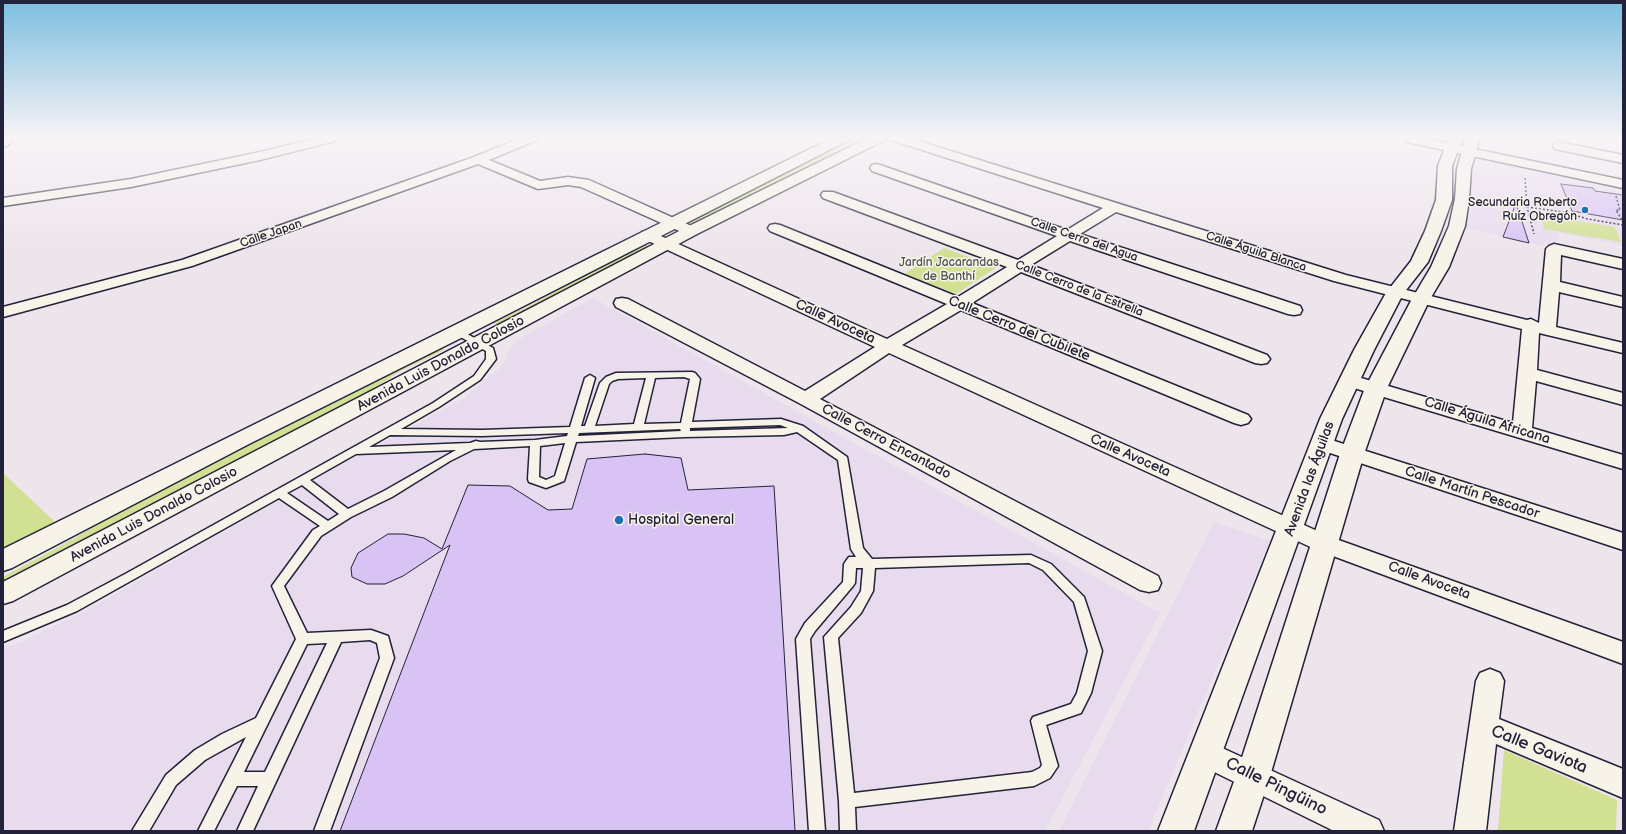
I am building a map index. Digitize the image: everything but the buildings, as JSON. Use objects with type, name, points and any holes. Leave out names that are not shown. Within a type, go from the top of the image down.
[{"type":"street","points":[[3,197],[37,195],[131,183],[163,176]]},
{"type":"street","name":"Calle Japan","points":[[3,312],[187,263],[433,176]]},
{"type":"street","points":[[516,176],[538,185],[546,185],[568,180],[584,183],[672,224],[691,231]]},
{"type":"street","name":"Avenida Luis Donaldo Colosio","points":[[3,561],[241,439],[458,332],[647,235],[767,176]]},
{"type":"street","name":"Avenida Luis Donaldo Colosio","points":[[3,594],[691,231],[802,176]]},
{"type":"street","name":"Calle Cerro del Agua","points":[[899,176],[1068,235],[1294,310]]},
{"type":"street","name":"Calle Águila Blanca","points":[[1017,176],[1340,278],[1395,293],[1623,348]]},
{"type":"street","name":"Avenida las Águilas","points":[[1234,831],[1253,776],[1352,454],[1363,384],[1364,350],[1395,293],[1419,262],[1444,200],[1445,176]]},
{"type":"street","name":"Avenida las Águilas","points":[[1176,831],[1331,419],[1363,384],[1421,299],[1440,267],[1457,226],[1463,176]]},
{"type":"street","points":[[1587,176],[1623,184]]},
{"type":"street","points":[[1444,187],[1462,191]]},
{"type":"street","points":[[3,202],[37,195]]},
{"type":"street","name":"Calle Cerro de la Estrella","points":[[828,195],[1019,266],[1261,359]]},
{"type":"street","points":[[806,399],[888,346],[960,304],[1114,207]]},
{"type":"street","name":"Calle Cerro del Cubilete","points":[[775,228],[1242,420]]},
{"type":"street","name":"Calle Avoceta","points":[[647,235],[666,245],[1325,544],[1623,653]]},
{"type":"street","points":[[1522,432],[1528,373],[1539,327],[1552,285],[1554,249],[1623,264]]},
{"type":"street","points":[[1552,285],[1623,302]]},
{"type":"street","name":"Calle Cerro Encantado","points":[[622,303],[806,399],[1149,583]]},
{"type":"street","points":[[1528,373],[1623,399]]},
{"type":"street","name":"Calle Águila Africana","points":[[1363,384],[1623,462]]},
{"type":"street","name":"Calle Martín Pescador","points":[[1322,444],[1623,542]]},
{"type":"street","points":[[1485,726],[1490,681]]},
{"type":"street","name":"Calle Gaviota","points":[[1470,831],[1485,726],[1623,784]]},
{"type":"street","name":"Calle Pingüino","points":[[1206,754],[1368,831]]},
{"type":"lane","points":[[3,637],[72,608],[436,405],[477,378],[491,360],[490,350],[458,332]]},
{"type":"lane","points":[[589,428],[605,383],[609,379],[616,376],[684,374],[692,375],[695,379],[685,429]]},
{"type":"lane","points":[[638,427],[652,375]]},
{"type":"lane","points":[[535,442],[532,479],[546,484],[560,478],[590,378]]},
{"type":"lane","points":[[353,451],[535,442],[574,434],[589,428],[638,427],[784,432],[799,428],[843,459],[857,549],[869,564],[867,591],[856,610],[830,637],[847,801],[848,831]]},
{"type":"lane","points":[[386,432],[574,434],[685,429]]},
{"type":"lane","points":[[303,639],[278,586],[317,533],[348,514],[388,494],[446,459],[476,444]]},
{"type":"lane","points":[[302,480],[348,514]]},
{"type":"lane","points":[[279,493],[328,526]]},
{"type":"lane","points":[[817,831],[803,639],[810,627],[849,583],[850,564],[857,549]]},
{"type":"lane","points":[[847,801],[1034,779],[1045,773],[1050,766],[1038,721],[1076,709],[1084,693],[1095,652],[1080,600],[1047,567],[1031,559],[850,564]]},
{"type":"lane","points":[[303,639],[371,635],[383,640],[387,658],[322,831]]},
{"type":"lane","points":[[245,831],[336,638]]},
{"type":"lane","points":[[206,831],[303,639]]},
{"type":"lane","points":[[140,831],[171,780],[200,755],[227,738],[261,722]]},
{"type":"lane","points":[[232,779],[270,779]]},
{"type":"path","points":[[1526,176],[1527,207],[1534,234]]},
{"type":"path","points":[[1527,207],[1563,212],[1588,219],[1623,225]]},
{"type":"shaded area","points":[[1472,176],[1568,176],[1623,188],[1623,246],[1559,233],[1557,245],[1545,242],[1543,246],[1464,228],[1471,203]]},
{"type":"shaded area","name":"Hospital General","points":[[593,298],[1160,613],[1045,831],[3,831],[3,648],[21,642],[89,609],[342,464],[464,398],[503,365],[507,352],[514,343]]},
{"type":"shaded area","points":[[1214,522],[1270,541],[1148,831],[1059,831]]},
{"type":"green space","points":[[775,176],[795,176],[696,226],[685,221]]},
{"type":"green space","points":[[1541,215],[1615,227],[1621,242],[1544,229]]},
{"type":"green space","points":[[644,244],[652,249],[501,326],[494,323],[535,303],[561,288],[571,280]]},
{"type":"green space","name":"Jardín Jacarandas de Banthí","points":[[944,248],[997,267],[956,294],[904,274]]},
{"type":"green space","points":[[439,347],[444,350],[400,371],[357,400],[3,585],[3,577],[75,538],[119,511]]},
{"type":"green space","points":[[3,473],[56,523],[3,549]]},
{"type":"green space","points":[[1504,750],[1617,800],[1616,831],[1498,831]]},
{"type":"place","name":"Secundaria Roberto Ruíz Obregón","points":[[1585,210]]},
{"type":"place","name":"Hospital General","points":[[619,520]]}]
